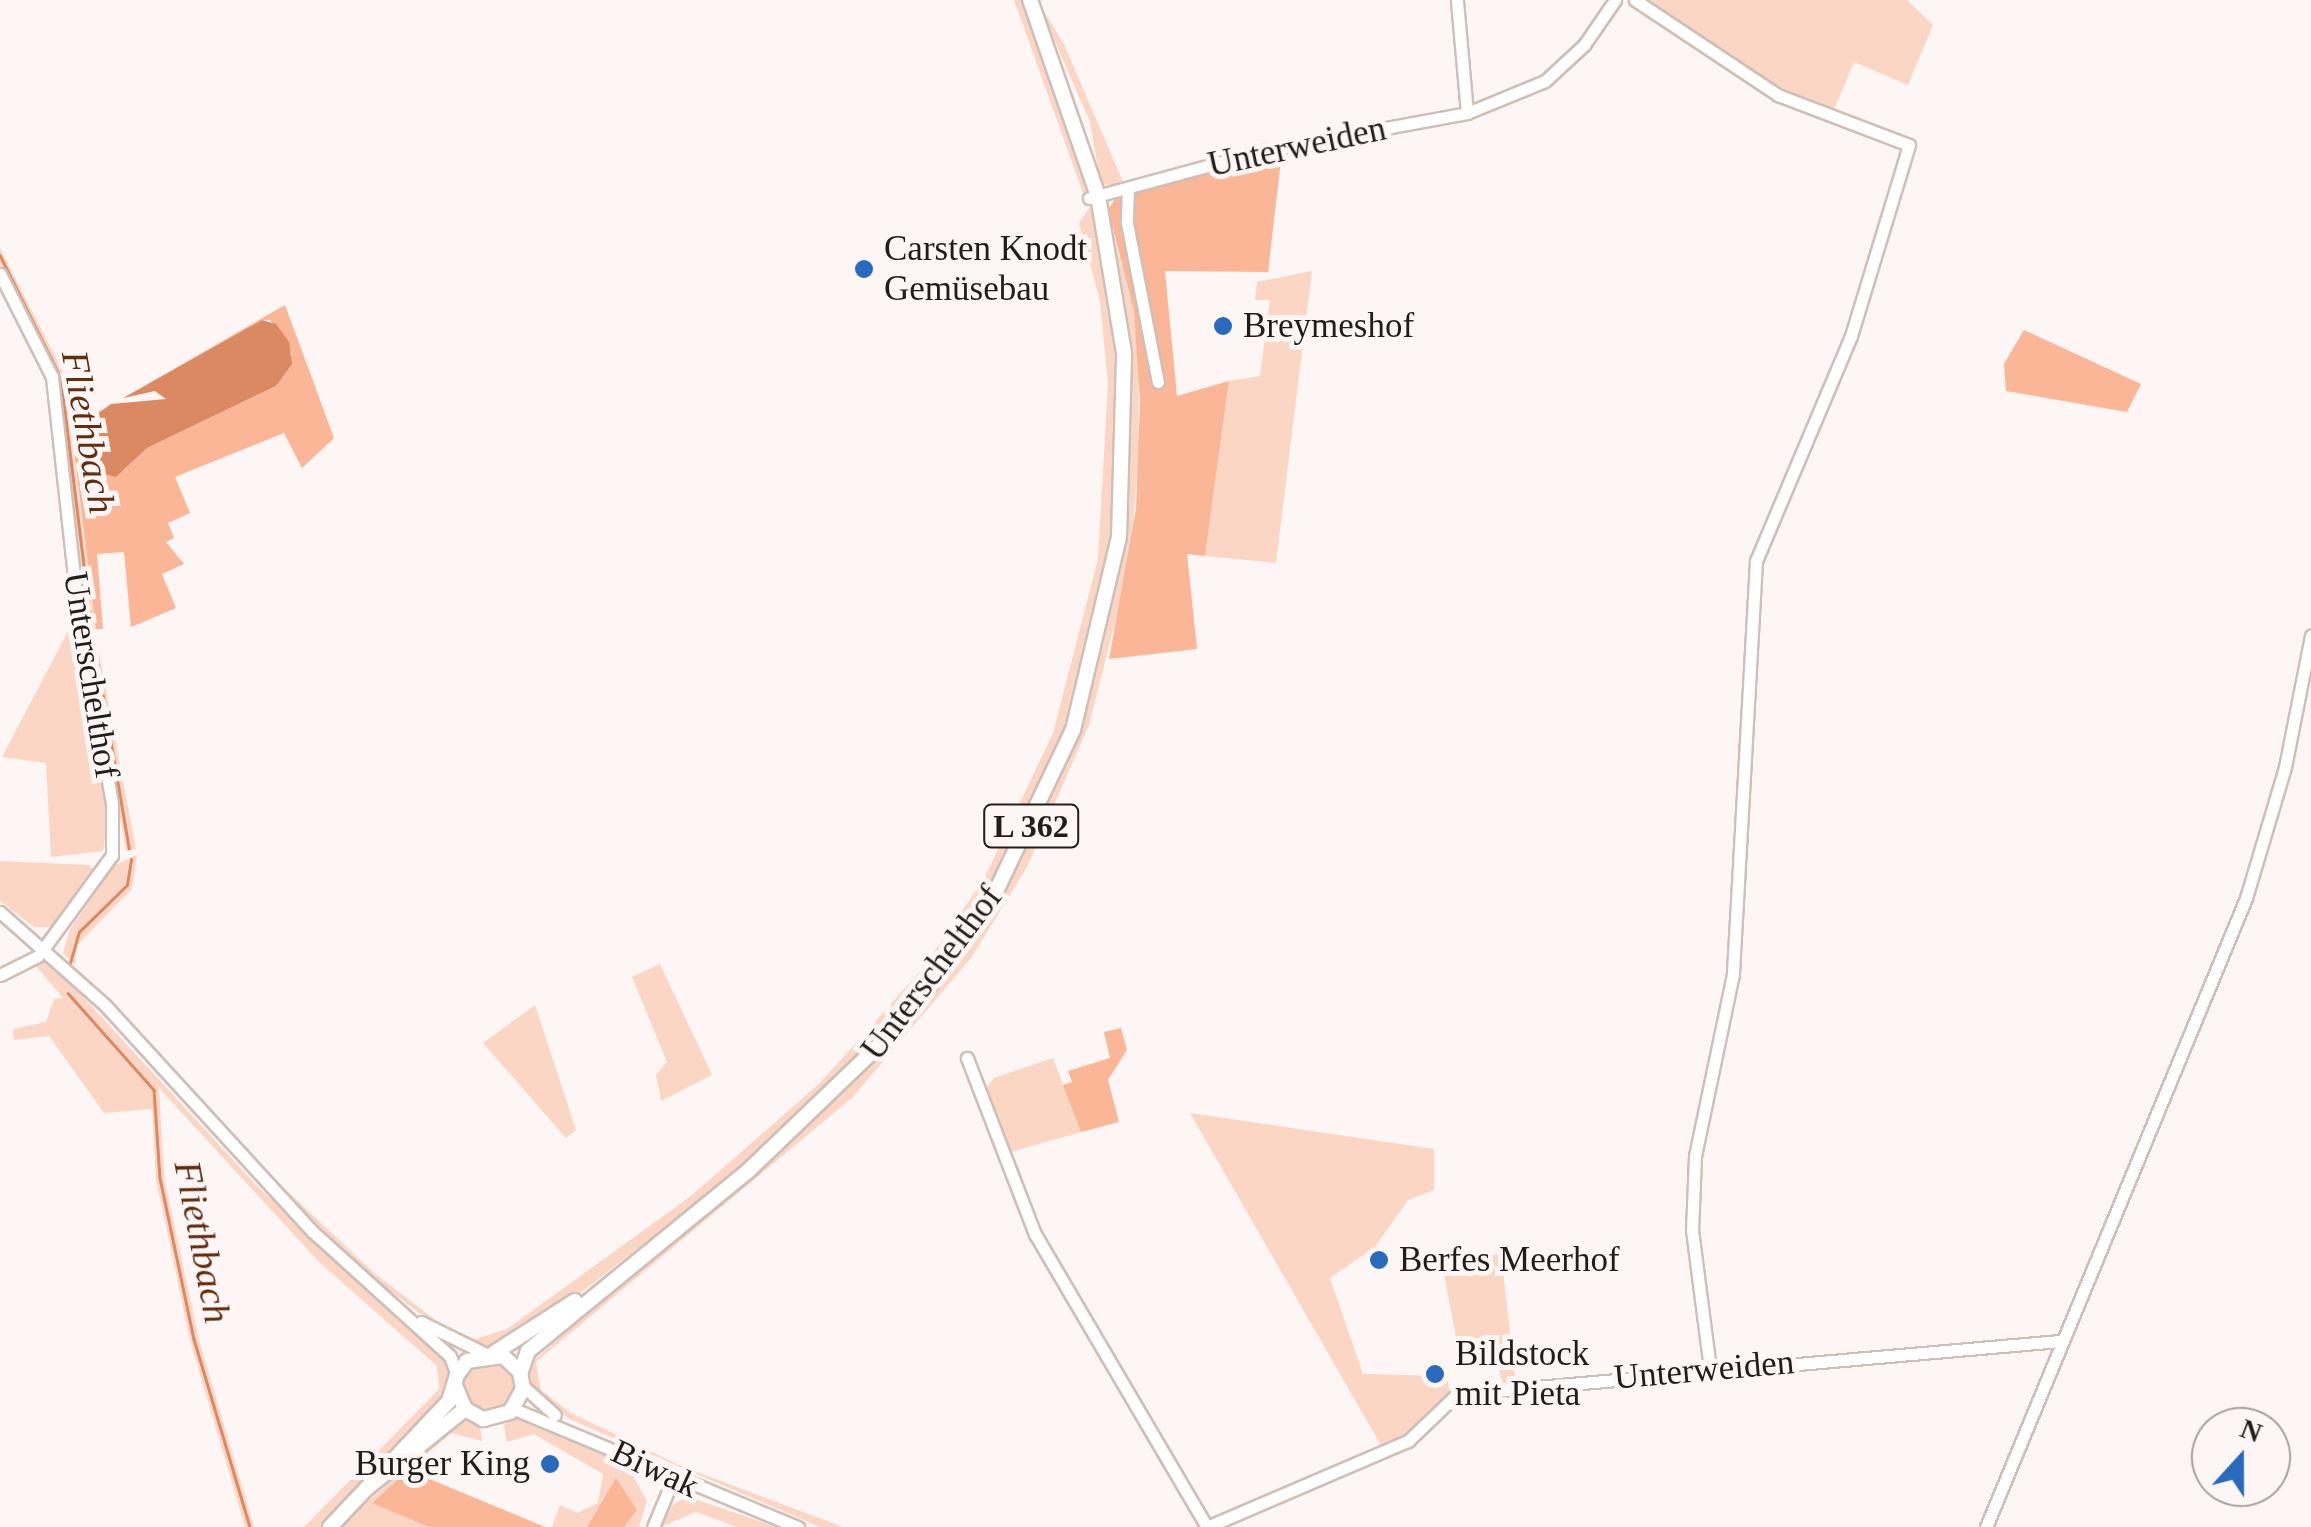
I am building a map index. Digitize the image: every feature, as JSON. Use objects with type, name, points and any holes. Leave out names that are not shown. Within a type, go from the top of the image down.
[{"type":"main road","name":"L 362","points":[[1030,0],[1094,197]]},
{"type":"main road","name":"Unterschelthof","points":[[521,1380],[528,1351],[858,1070],[988,908],[1044,802],[1098,648],[1123,502],[1126,392],[1094,197]]},
{"type":"main road","name":"Unterschelthof","points":[[489,1353],[518,1344],[658,1243]]},
{"type":"main road","points":[[330,1527],[456,1380],[489,1353],[521,1380],[514,1409],[493,1419],[465,1410]]},
{"type":"main road","points":[[456,1380],[465,1410]]},
{"type":"main road","points":[[362,1491],[465,1410]]},
{"type":"street","points":[[1457,0],[1467,113]]},
{"type":"street","name":"Unterweiden","points":[[1094,197],[1266,150],[1467,113],[1544,81],[1615,0]]},
{"type":"street","points":[[1635,0],[1778,95],[1909,145],[1851,336],[1756,560],[1733,974],[1695,1156],[1692,1230],[1710,1368]]},
{"type":"street","points":[[1128,188],[1126,223],[1158,382]]},
{"type":"street","name":"Unterschelthof","points":[[0,274],[52,378],[77,605],[112,804],[112,855],[41,952],[0,975]]},
{"type":"street","points":[[1986,1527],[2059,1340],[2246,898],[2286,768],[2311,636]]},
{"type":"street","points":[[0,912],[240,1158],[450,1356],[456,1380]]},
{"type":"street","name":"Unterweiden","points":[[967,1058],[1035,1234],[1206,1526],[1408,1441],[1457,1394],[1710,1368],[2059,1340]]},
{"type":"street","points":[[393,1304],[489,1353]]},
{"type":"street","name":"Biwak","points":[[521,1380],[570,1427]]},
{"type":"street","name":"Biwak","points":[[514,1409],[570,1427],[673,1479],[798,1527]]},
{"type":"street","points":[[653,1527],[673,1479]]},
{"type":"shaded area","points":[[1014,0],[1024,0],[1090,188],[1083,193]]},
{"type":"shaded area","points":[[1037,0],[1064,44],[1124,184],[1101,185],[1090,122]]},
{"type":"shaded area","points":[[1641,0],[1907,0],[1933,25],[1908,85],[1854,62],[1833,112],[1780,92]]},
{"type":"shaded area","points":[[1282,151],[1268,272],[1165,271],[1177,396],[1229,381],[1205,556],[1187,554],[1197,649],[1109,659],[1136,509],[1140,402],[1134,311],[1108,209],[1118,195]]},
{"type":"shaded area","points":[[1091,205],[1117,354],[1112,546],[1059,752],[1001,873],[906,1010],[760,1154],[548,1318],[490,1347],[459,1343],[370,1276],[315,1225],[284,1188],[374,1273],[442,1325],[475,1339],[507,1329],[691,1196],[821,1082],[923,968],[984,879],[1053,733],[1098,559],[1108,383],[1100,301],[1079,223]]},
{"type":"shaded area","points":[[1112,230],[1134,311],[1138,353],[1139,456],[1129,567],[1089,725],[1027,867],[971,958],[853,1097],[536,1362],[541,1390],[571,1413],[681,1466],[843,1527],[820,1527],[569,1419],[529,1389],[525,1368],[855,1081],[967,950],[1022,860],[1084,717],[1129,511],[1132,353]]},
{"type":"shaded area","points":[[0,248],[63,372],[96,629],[87,630],[83,606],[56,373],[0,264]]},
{"type":"shaded area","points":[[1312,271],[1276,563],[1205,556],[1229,381],[1260,376],[1270,300],[1255,300],[1257,282]]},
{"type":"shaded area","points":[[285,305],[334,438],[302,468],[284,433],[175,477],[190,513],[168,523],[174,538],[166,542],[184,564],[162,574],[176,608],[131,627],[124,552],[97,554],[103,629],[96,629],[71,427],[100,411],[89,450],[99,473],[116,477],[147,448],[276,386],[292,355],[270,320],[262,320],[137,390]]},
{"type":"shaded area","points":[[262,320],[276,324],[289,342],[292,364],[276,386],[147,448],[116,477],[99,473],[87,437],[94,416],[111,404],[166,399],[155,391],[123,398]]},
{"type":"shaded area","points":[[2024,330],[2141,384],[2127,412],[2006,391],[2004,364]]},
{"type":"shaded area","points":[[75,618],[108,820],[103,851],[51,857],[46,763],[2,757]]},
{"type":"shaded area","points":[[99,653],[136,849],[126,851],[91,654]]},
{"type":"shaded area","points":[[137,855],[132,889],[77,945],[75,965],[63,953],[70,929],[115,865]]},
{"type":"shaded area","points":[[0,861],[89,865],[95,873],[55,927],[34,927],[0,901]]},
{"type":"shaded area","points":[[49,960],[258,1187],[452,1366],[442,1404],[322,1527],[304,1527],[439,1389],[437,1366],[319,1262],[159,1088],[164,1177],[199,1340],[254,1527],[245,1527],[190,1340],[156,1179],[152,1109],[104,1113],[49,1036],[14,1040],[13,1029],[46,1022],[54,999],[63,998],[35,965]]},
{"type":"shaded area","points":[[660,964],[712,1075],[661,1101],[656,1075],[667,1062],[632,977]]},
{"type":"shaded area","points":[[535,1005],[576,1130],[566,1138],[483,1043]]},
{"type":"shaded area","points":[[1121,1028],[1127,1050],[1108,1080],[1119,1122],[1081,1132],[1063,1085],[1072,1082],[1068,1071],[1110,1058],[1104,1032]]},
{"type":"shaded area","points":[[1053,1058],[1081,1132],[1007,1153],[984,1091],[994,1078]]},
{"type":"shaded area","points":[[1190,1113],[1434,1149],[1434,1190],[1408,1200],[1375,1247],[1330,1278],[1363,1374],[1447,1376],[1450,1394],[1423,1428],[1382,1447]]},
{"type":"shaded area","points":[[1501,1254],[1516,1385],[1502,1386],[1496,1347],[1459,1352],[1441,1259]]},
{"type":"shaded area","points":[[489,1359],[508,1366],[515,1385],[508,1404],[489,1411],[470,1404],[463,1385],[470,1366]]},
{"type":"shaded area","points":[[519,1414],[595,1448],[633,1476],[647,1501],[639,1527],[624,1527],[637,1510],[616,1479],[587,1527],[552,1527],[560,1505],[577,1513],[598,1503],[603,1474],[534,1434],[507,1442],[504,1425]]},
{"type":"shaded area","points":[[465,1417],[480,1424],[482,1441],[451,1433],[373,1502],[429,1527],[338,1527]]},
{"type":"shaded area","points":[[408,1470],[545,1527],[429,1527],[372,1503]]},
{"type":"shaded area","points":[[616,1478],[637,1510],[624,1527],[587,1527]]},
{"type":"shaded area","points":[[687,1497],[776,1527],[737,1527],[696,1512],[661,1527],[673,1504]]},
{"type":"waterway","name":"Fliethbach","points":[[0,255],[61,378],[92,629]]},
{"type":"waterway","name":"Fliethbach","points":[[96,654],[129,848]]},
{"type":"waterway","name":"Fliethbach","points":[[70,963],[79,932],[127,885],[131,859]]},
{"type":"waterway","name":"Fliethbach","points":[[68,993],[154,1090],[160,1178],[194,1339],[250,1527]]},
{"type":"place","name":"Carsten Knodt Gemüsebau","points":[[864,269]]},
{"type":"place","name":"Breymeshof","points":[[1223,326]]},
{"type":"place","name":"Berfes Meerhof","points":[[1379,1260]]},
{"type":"place","name":"Bildstock mit Pieta","points":[[1435,1374]]},
{"type":"place","name":"Burger King","points":[[550,1464]]}]
